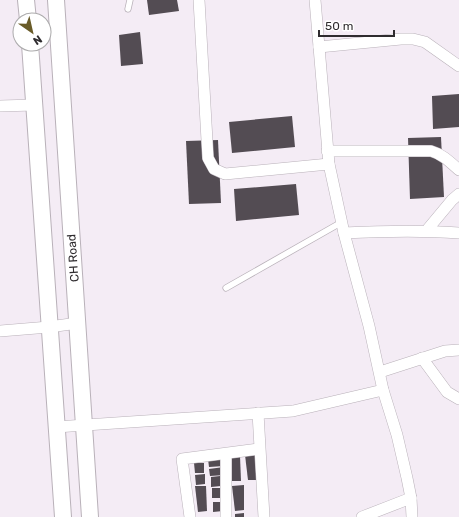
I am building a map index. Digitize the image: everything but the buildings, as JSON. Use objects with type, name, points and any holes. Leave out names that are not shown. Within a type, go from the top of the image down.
[{"type":"street","points":[[26,0],[27,12]]},
{"type":"street","name":"CH Road","points":[[56,0],[90,517]]},
{"type":"street","points":[[199,0],[208,158],[214,169],[225,174],[329,164]]},
{"type":"street","points":[[315,0],[329,164],[343,227],[380,372],[383,390],[397,435],[411,498],[412,517]]},
{"type":"street","points":[[319,47],[413,39],[425,42],[459,66]]},
{"type":"street","points":[[31,52],[63,517]]},
{"type":"street","points":[[0,106],[34,105]]},
{"type":"street","points":[[328,151],[431,151],[444,157],[459,170]]},
{"type":"street","points":[[427,230],[452,200],[459,194]]},
{"type":"street","points":[[343,227],[392,230],[427,230],[459,233]]},
{"type":"street","points":[[0,330],[50,327],[78,323]]},
{"type":"street","points":[[380,372],[445,351],[459,350]]},
{"type":"street","points":[[422,358],[447,392],[459,399]]},
{"type":"street","points":[[56,426],[85,426],[293,411],[383,390]]},
{"type":"street","points":[[258,413],[264,517]]},
{"type":"street","points":[[190,517],[182,459],[259,449]]},
{"type":"street","points":[[226,454],[226,517]]},
{"type":"street","points":[[362,517],[411,498]]},
{"type":"lane","points":[[128,9],[130,0]]},
{"type":"lane","points":[[226,288],[343,227]]}]
